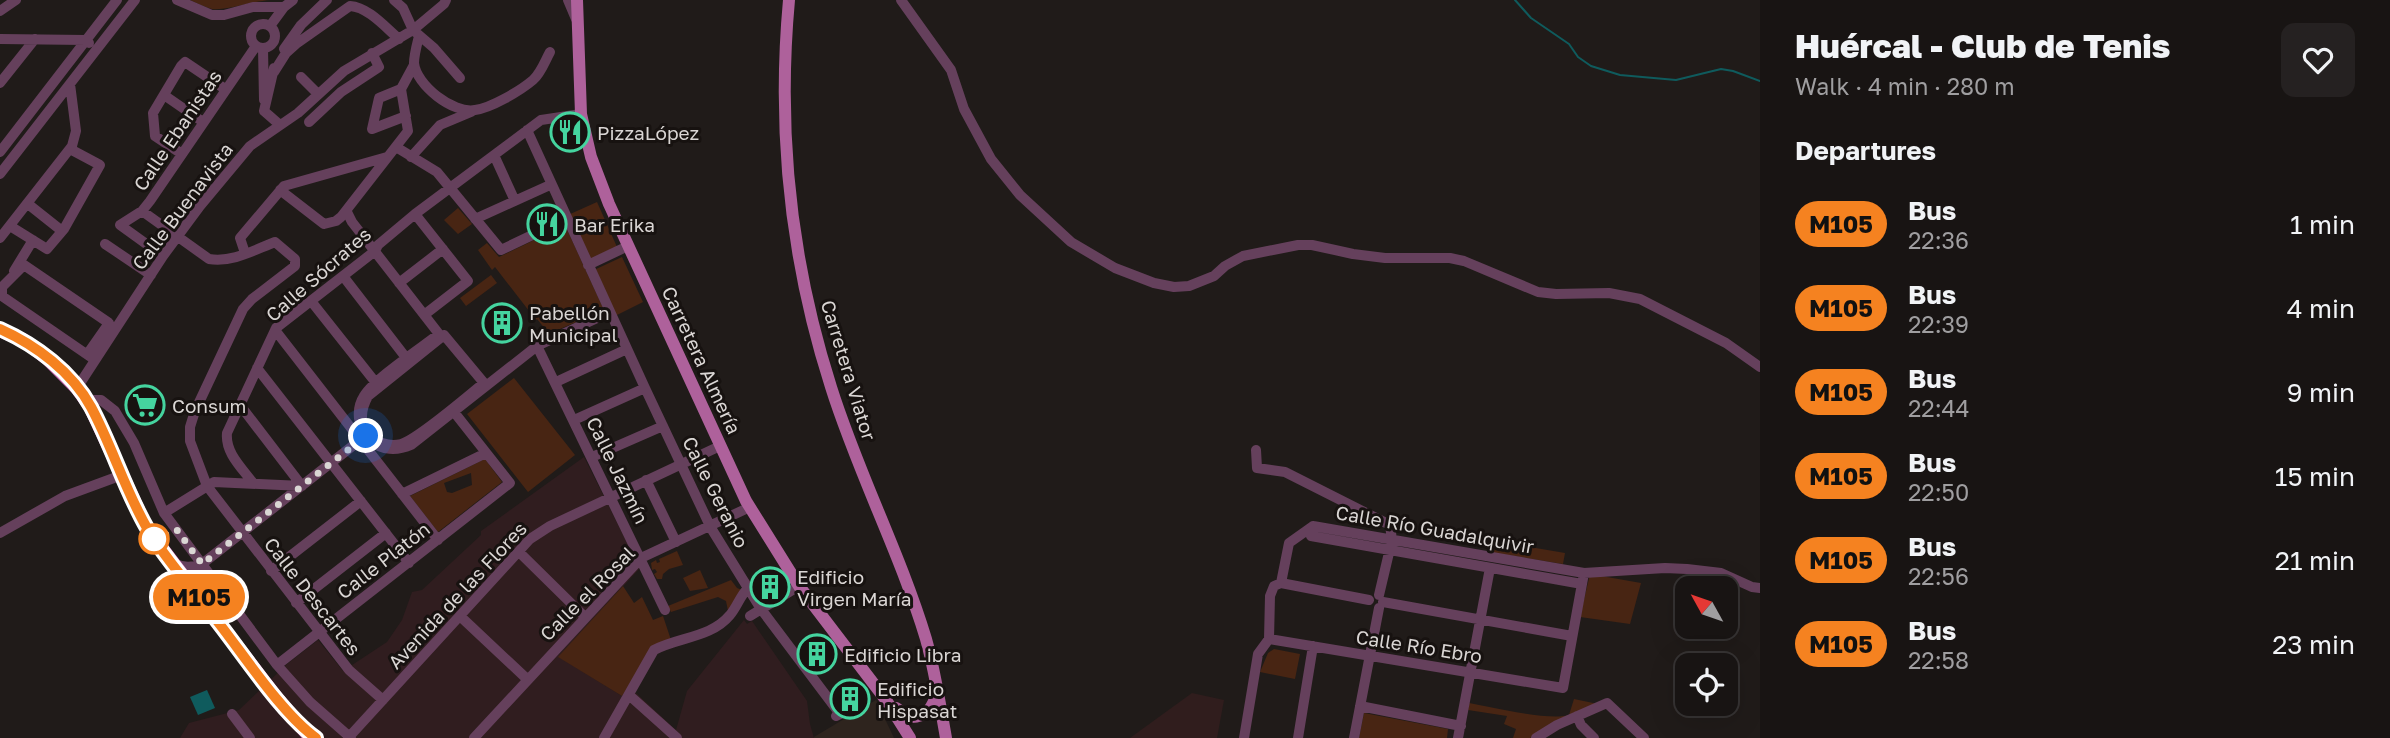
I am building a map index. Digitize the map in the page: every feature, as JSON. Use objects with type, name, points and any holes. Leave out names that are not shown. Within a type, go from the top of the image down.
[{"type":"highway","points":[[4,332],[23,340],[48,359],[77,388],[86,400],[147,529],[310,735]]},
{"type":"main road","name":"Carretera Almería","points":[[576,0],[581,114],[591,157],[609,204],[750,507],[799,586],[886,700]]},
{"type":"main road","name":"Carretera Viator","points":[[789,0],[784,68],[786,159],[800,265],[812,322],[831,388],[926,640],[946,738]]},
{"type":"main road","points":[[886,700],[903,714],[916,717],[928,712],[934,704],[937,688]]},
{"type":"main road","points":[[886,700],[901,738]]},
{"type":"main road","points":[[886,700],[910,738]]},
{"type":"main road","points":[[935,738],[940,729],[941,708]]},
{"type":"street","points":[[0,11],[16,0]]},
{"type":"street","points":[[0,152],[117,0]]},
{"type":"street","points":[[0,174],[135,0]]},
{"type":"street","points":[[177,0],[212,15],[288,3]]},
{"type":"street","points":[[264,111],[277,56],[301,25],[327,0]]},
{"type":"street","points":[[394,0],[403,8],[416,33],[434,48],[460,78]]},
{"type":"street","name":"Calle Buenavista","points":[[77,388],[91,357],[163,256],[250,146],[298,113],[333,80],[372,53],[416,33],[446,0]]},
{"type":"street","points":[[568,0],[576,20]]},
{"type":"street","points":[[901,0],[951,70],[964,109],[991,159],[1020,195],[1071,242],[1115,268],[1154,283],[1174,287],[1189,286],[1214,276],[1243,256],[1298,245],[1312,244],[1385,258],[1450,258],[1464,261],[1538,292],[1609,293],[1640,299],[1726,343],[1760,367]]},
{"type":"street","points":[[270,26],[288,3]]},
{"type":"street","points":[[274,72],[286,53],[296,44],[350,6],[361,9],[399,39]]},
{"type":"street","points":[[260,47],[272,44],[275,34],[270,26],[260,24],[252,29],[251,38],[260,47],[264,111],[280,125]]},
{"type":"street","points":[[281,190],[324,224],[336,221],[347,212],[408,131],[401,89],[414,65],[416,33]]},
{"type":"street","points":[[0,39],[86,40],[97,49]]},
{"type":"street","points":[[0,83],[35,39]]},
{"type":"street","name":"Calle Ebanistas","points":[[163,256],[120,225],[142,211],[225,89],[260,47]]},
{"type":"street","points":[[411,157],[440,125],[490,106],[533,80],[550,52]]},
{"type":"street","points":[[309,122],[341,92],[379,67],[372,53]]},
{"type":"street","points":[[182,154],[154,134],[153,113],[185,61],[225,89]]},
{"type":"street","points":[[414,65],[423,80],[439,97],[455,108],[472,111]]},
{"type":"street","points":[[300,77],[318,94]]},
{"type":"street","points":[[333,80],[341,92]]},
{"type":"street","points":[[0,238],[70,149],[76,131],[70,84]]},
{"type":"street","points":[[401,89],[379,98],[372,129],[406,116]]},
{"type":"street","points":[[164,95],[203,122]]},
{"type":"street","name":"Calle Sócrates","points":[[253,482],[230,452],[226,441],[228,430],[275,330],[375,251],[378,245],[415,214],[541,120],[581,114]]},
{"type":"street","name":"Calle Geranio","points":[[527,130],[550,186],[710,526],[761,609],[840,714],[836,716]]},
{"type":"street","points":[[396,147],[437,172],[501,250],[566,219]]},
{"type":"street","points":[[10,226],[47,248],[62,231],[100,165],[70,149]]},
{"type":"street","points":[[494,155],[515,201]]},
{"type":"street","points":[[142,211],[209,259],[221,261],[245,253],[240,238],[284,186],[388,156]]},
{"type":"street","points":[[475,219],[550,186]]},
{"type":"street","points":[[28,204],[62,231]]},
{"type":"street","points":[[347,212],[439,334],[364,395],[359,411],[363,438]]},
{"type":"street","points":[[415,214],[468,281],[424,315]]},
{"type":"street","points":[[12,275],[24,265],[109,323],[91,357],[2,296],[2,287],[33,240]]},
{"type":"street","name":"Calle Descartes","points":[[245,253],[275,242],[294,257],[296,262],[295,266],[243,309],[195,411],[190,426],[190,441],[207,486],[242,533],[349,670],[383,700]]},
{"type":"street","points":[[105,244],[151,275]]},
{"type":"street","points":[[588,265],[628,246]]},
{"type":"street","points":[[400,283],[443,249]]},
{"type":"street","points":[[343,276],[407,359]]},
{"type":"street","points":[[311,301],[376,383]]},
{"type":"street","points":[[363,438],[388,449],[411,445],[537,346],[610,312]]},
{"type":"street","points":[[275,330],[340,414],[363,438],[438,540]]},
{"type":"street","points":[[444,335],[484,383],[402,444],[379,442],[369,435],[363,423],[363,408],[371,392],[444,335]]},
{"type":"street","name":"Calle Jazmín","points":[[537,346],[665,610]]},
{"type":"street","points":[[556,382],[627,349]]},
{"type":"street","points":[[257,368],[409,562]]},
{"type":"street","points":[[574,420],[645,388]]},
{"type":"street","points":[[86,400],[101,400],[115,411],[134,443],[164,513],[277,665],[310,702],[349,738]]},
{"type":"street","points":[[240,405],[302,486]]},
{"type":"street","points":[[340,414],[351,418],[359,411]]},
{"type":"street","points":[[402,494],[486,453],[454,412]]},
{"type":"street","points":[[592,457],[663,426]]},
{"type":"street","points":[[172,562],[181,567],[202,564],[363,438]]},
{"type":"street","name":"Avenida de las Flores","points":[[349,738],[530,539],[550,526],[720,446]]},
{"type":"street","points":[[381,466],[379,454],[388,449]]},
{"type":"street","points":[[1255,450],[1257,468],[1285,472],[1390,525],[1391,545],[1348,738]]},
{"type":"street","name":"Calle Platón","points":[[277,665],[510,483],[486,453]]},
{"type":"street","points":[[0,533],[65,496],[122,475]]},
{"type":"street","points":[[646,480],[676,542]]},
{"type":"street","points":[[164,513],[214,482],[302,486]]},
{"type":"street","points":[[271,571],[361,500]]},
{"type":"street","name":"Calle el Rosal","points":[[474,738],[641,558],[750,507]]},
{"type":"street","name":"Calle Río Guadalquivir","points":[[1278,584],[1289,543],[1314,526],[1311,536],[1391,545],[1583,579]]},
{"type":"street","points":[[296,603],[386,533]]},
{"type":"street","name":"Calle Río Guadalquivir","points":[[1391,545],[1490,568],[1583,579]]},
{"type":"street","points":[[519,552],[585,617]]},
{"type":"street","points":[[202,564],[199,575],[202,590],[224,629]]},
{"type":"street","points":[[1458,738],[1490,568]]},
{"type":"street","points":[[1244,738],[1258,654],[1269,639],[1270,596],[1278,584],[1572,636],[1583,579],[1647,568],[1687,569],[1721,573],[1756,587],[1760,597]]},
{"type":"street","points":[[750,616],[799,586]]},
{"type":"street","points":[[604,738],[654,650],[703,633],[723,621],[748,587]]},
{"type":"street","points":[[461,617],[527,678]]},
{"type":"street","name":"Calle Río Ebro","points":[[1269,639],[1563,688],[1572,636]]},
{"type":"street","points":[[1298,738],[1313,646]]},
{"type":"street","points":[[1354,738],[1366,656]]},
{"type":"street","points":[[629,695],[677,738]]},
{"type":"street","points":[[1540,737],[1607,703],[1640,737]]},
{"type":"street","points":[[1360,706],[1461,726]]},
{"type":"street","points":[[232,714],[250,738]]},
{"type":"street","points":[[1577,716],[1581,725],[1594,738]]},
{"type":"shaded area","points":[[190,0],[270,0],[217,9]]},
{"type":"shaded area","points":[[597,202],[617,247],[590,260],[568,215]]},
{"type":"shaded area","points":[[458,208],[472,224],[458,234],[444,220]]},
{"type":"shaded area","points":[[564,223],[604,310],[546,335],[546,330],[495,267],[492,270],[478,250],[487,243],[499,257],[559,228]]},
{"type":"shaded area","points":[[622,257],[643,302],[615,316],[594,270]]},
{"type":"shaded area","points":[[491,275],[497,283],[466,306],[460,298]]},
{"type":"shaded area","points":[[514,378],[575,455],[528,492],[467,414]]},
{"type":"shaded area","points":[[584,457],[640,568],[559,657],[622,696],[636,693],[676,730],[687,691],[744,620],[747,624],[752,621],[807,701],[814,738],[180,738],[189,723],[239,710],[287,664],[318,640],[343,671],[387,642],[402,620],[412,592],[422,590],[481,535],[481,531]]},
{"type":"shaded area","points":[[485,459],[502,482],[438,532],[410,496]],"holes":[[[471,473],[472,485],[452,493],[447,492],[444,483]]]},
{"type":"shaded area","points":[[1494,541],[1565,553],[1563,564],[1494,553]]},
{"type":"shaded area","points":[[677,551],[683,565],[669,569],[662,579],[657,579],[654,574],[657,572],[652,570],[651,563],[656,560],[657,563],[660,562],[659,559]]},
{"type":"shaded area","points":[[700,570],[708,588],[690,591],[683,578]]},
{"type":"shaded area","points":[[1590,574],[1641,583],[1630,624],[1580,617]]},
{"type":"shaded area","points":[[731,580],[742,590],[728,611],[726,601],[718,597],[671,612],[668,606]]},
{"type":"shaded area","points":[[623,586],[634,603],[642,597],[653,620],[663,616],[671,640],[658,645],[622,696],[558,657]]},
{"type":"shaded area","points":[[1274,649],[1300,654],[1295,679],[1260,672],[1268,653]]},
{"type":"shaded area","points":[[1192,693],[1224,700],[1217,738],[1130,738]]},
{"type":"shaded area","points":[[1574,699],[1598,704],[1530,738],[1513,738],[1516,729],[1504,724],[1507,716],[1468,710],[1469,703],[1535,715],[1560,716],[1569,715]]},
{"type":"shaded area","points":[[876,700],[894,738],[814,738],[814,737]]},
{"type":"shaded area","points":[[1364,713],[1448,729],[1447,738],[1359,738]]},
{"type":"water","points":[[207,690],[215,708],[198,715],[190,697]]},
{"type":"waterway","points":[[1515,0],[1531,18],[1569,44],[1578,57],[1591,66],[1620,75],[1676,80],[1721,69],[1760,81]]},
{"type":"bus line","name":"M105","points":[[0,329],[23,340],[48,359],[77,388],[90,406],[147,529],[275,696],[303,728],[316,738]]},
{"type":"place","name":"PizzaLópez","points":[[570,132]]},
{"type":"place","name":"Bar Erika","points":[[547,224]]},
{"type":"place","name":"Pabellón Municipal","points":[[502,323]]},
{"type":"place","name":"Consum","points":[[145,405]]},
{"type":"place","name":"Edificio Virgen María","points":[[770,587]]},
{"type":"place","name":"Edificio Libra","points":[[817,654]]},
{"type":"place","name":"Edificio Hispasat","points":[[850,699]]},
{"type":"route","points":[[154,539],[177,530],[202,564],[366,436]]}]
